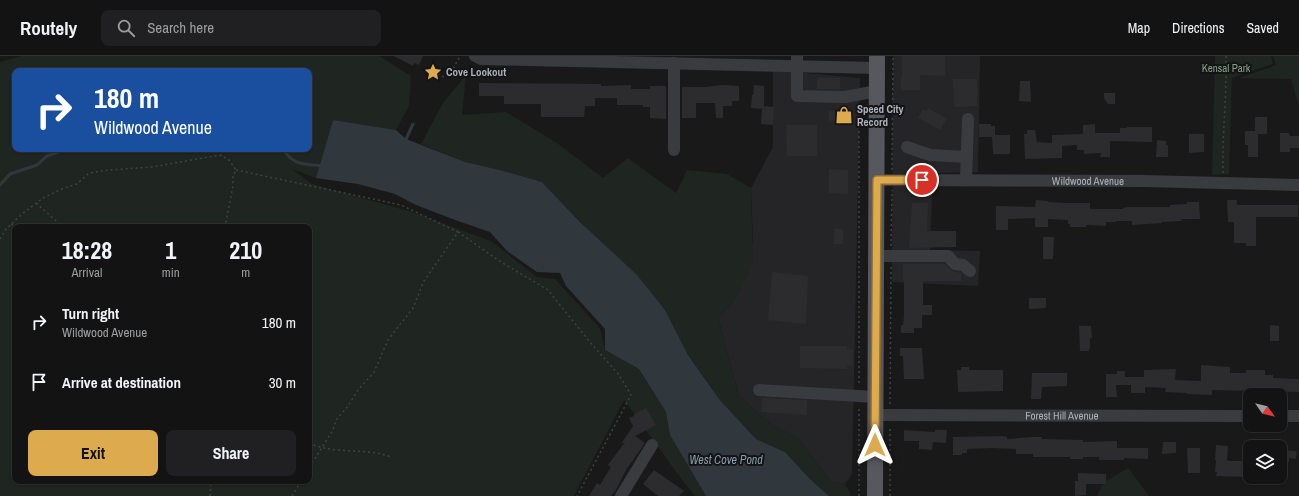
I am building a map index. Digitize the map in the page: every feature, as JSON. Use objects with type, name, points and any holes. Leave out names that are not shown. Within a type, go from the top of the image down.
[{"type":"main road","points":[[875,496],[883,415],[875,397],[884,256],[884,180],[877,91],[877,62]]},
{"type":"street","points":[[475,56],[481,59],[674,63],[798,61],[877,62]]},
{"type":"street","points":[[798,61],[797,96],[845,97],[877,91]]},
{"type":"street","points":[[674,63],[674,150]]},
{"type":"street","points":[[966,180],[968,119]]},
{"type":"street","points":[[907,147],[930,155],[967,157]]},
{"type":"street","name":"Wildwood Avenue","points":[[884,180],[1299,185]]},
{"type":"street","points":[[884,256],[948,256],[956,264],[963,265],[970,271]]},
{"type":"street","points":[[759,390],[875,397]]},
{"type":"street","name":"Forest Hill Avenue","points":[[883,415],[1243,416]]},
{"type":"street","points":[[1287,416],[1299,416]]},
{"type":"street","points":[[621,496],[652,445]]},
{"type":"path","points":[[433,72],[444,76],[452,71],[460,56]]},
{"type":"path","points":[[890,496],[883,415],[884,180],[893,56]]},
{"type":"path","points":[[1223,183],[1226,56]]},
{"type":"path","points":[[859,94],[859,496]]},
{"type":"path","points":[[0,238],[12,224],[36,203],[64,188],[77,184],[90,173],[152,168],[220,155],[229,160],[236,170],[401,205],[458,232],[501,262],[548,290],[589,341],[619,375],[631,396],[577,496]]},
{"type":"path","points":[[226,224],[233,186],[233,176],[236,170]]},
{"type":"path","points":[[36,203],[60,224]]},
{"type":"path","points":[[312,463],[333,430],[336,420],[348,406],[358,390],[374,372],[388,340],[413,308],[424,281],[458,232]]},
{"type":"path","points":[[312,444],[322,448],[345,449],[356,452],[370,451],[391,457]]},
{"type":"path","points":[[210,496],[211,484]]},
{"type":"path","points":[[292,496],[299,484]]},
{"type":"shaded area","points":[[893,56],[980,56],[978,172],[933,173],[930,250],[980,251],[978,286],[892,282]]},
{"type":"shaded area","points":[[773,70],[860,78],[852,474],[845,484],[831,482],[798,438],[772,425],[739,396],[718,318],[735,299],[753,240],[751,188],[773,147]]},
{"type":"green space","points":[[21,56],[379,56],[411,76],[409,106],[396,130],[333,120],[316,178],[292,169],[312,184],[412,212],[491,241],[537,277],[555,279],[600,328],[605,350],[639,369],[666,412],[670,435],[706,496],[695,496],[624,400],[574,496],[0,496],[0,62]]},
{"type":"green space","name":"Kensal Park","points":[[1215,56],[1271,56],[1273,64],[1232,78],[1229,174],[1212,175]]},
{"type":"green space","points":[[1273,56],[1299,56],[1299,107],[1291,79],[1239,78],[1276,65]]},
{"type":"green space","points":[[466,75],[462,115],[506,112],[557,143],[603,178],[628,158],[676,193],[687,170],[727,174],[751,188],[753,264],[735,299],[718,318],[739,396],[772,425],[798,438],[831,482],[845,484],[851,494],[850,496],[829,496],[810,479],[785,452],[756,439],[719,399],[688,355],[665,310],[542,182],[465,162],[421,144],[443,103]]},
{"type":"green space","points":[[1128,468],[1149,496],[1097,496],[1103,483]]},
{"type":"water","name":"West Cove Pond","points":[[333,120],[396,130],[406,139],[465,162],[542,182],[580,222],[637,275],[665,310],[688,355],[719,399],[756,439],[785,452],[810,479],[829,496],[706,496],[670,435],[666,412],[639,369],[605,350],[605,329],[566,286],[560,273],[537,272],[507,251],[490,232],[416,205],[395,194],[358,184],[316,178]]},
{"type":"building","points":[[394,56],[423,56],[419,65],[414,63],[413,66]]},
{"type":"building","points":[[902,56],[945,56],[945,76],[920,75],[920,90],[901,90]]},
{"type":"building","points":[[817,78],[840,78],[840,89],[817,89]]},
{"type":"building","points":[[953,79],[977,79],[977,106],[954,107]]},
{"type":"building","points":[[1020,81],[1030,81],[1031,102],[1019,101]]},
{"type":"building","points":[[479,83],[601,84],[601,86],[631,85],[631,89],[650,89],[650,86],[666,86],[666,119],[650,118],[650,107],[643,107],[643,105],[617,105],[617,98],[595,98],[595,106],[585,106],[584,117],[541,117],[541,104],[504,104],[504,96],[479,96]]},
{"type":"building","points":[[722,85],[739,86],[739,101],[732,101],[732,106],[723,106],[723,118],[716,118],[715,103],[696,103],[696,118],[682,118],[682,87]]},
{"type":"building","points":[[754,85],[764,86],[764,106],[774,107],[773,125],[761,124],[762,109],[751,108]]},
{"type":"building","points":[[1104,93],[1115,93],[1115,104],[1108,104],[1104,98]]},
{"type":"building","points":[[928,108],[947,119],[940,130],[918,118],[923,109],[926,111]]},
{"type":"building","points":[[829,111],[850,111],[850,120],[829,121]]},
{"type":"building","points":[[1255,117],[1267,117],[1267,134],[1258,134],[1258,157],[1248,157],[1248,145],[1245,145],[1245,131],[1255,131]]},
{"type":"building","points":[[979,124],[991,124],[991,126],[995,126],[995,135],[1010,135],[1010,154],[993,154],[992,137],[979,137]]},
{"type":"building","points":[[1095,124],[1095,133],[1120,133],[1120,128],[1127,127],[1152,127],[1152,142],[1110,141],[1110,157],[1100,157],[1101,153],[1084,154],[1084,150],[1077,150],[1077,145],[1062,146],[1062,158],[1025,159],[1024,134],[1027,134],[1027,130],[1035,130],[1037,142],[1052,143],[1052,135],[1083,134],[1083,125]]},
{"type":"building","points":[[786,125],[817,125],[817,156],[787,156]]},
{"type":"building","points":[[1280,133],[1289,133],[1290,136],[1299,136],[1299,148],[1290,148],[1290,152],[1280,152]]},
{"type":"building","points":[[1189,134],[1204,134],[1204,152],[1189,153]]},
{"type":"building","points":[[1157,140],[1166,141],[1166,145],[1168,145],[1168,157],[1156,157]]},
{"type":"building","points":[[829,169],[848,170],[848,194],[829,193]]},
{"type":"building","points":[[1036,200],[1048,202],[1090,203],[1090,209],[1170,207],[1170,205],[1187,204],[1187,202],[1199,202],[1200,219],[1181,219],[1182,221],[1132,225],[1132,221],[1116,221],[1106,222],[1106,226],[1086,225],[1086,227],[1070,227],[1068,220],[1048,219],[1048,227],[1035,227],[1035,218],[1008,219],[1008,230],[996,230],[996,206],[1035,207]]},
{"type":"building","points":[[1227,200],[1237,200],[1237,205],[1298,205],[1298,217],[1256,217],[1256,246],[1246,246],[1246,243],[1234,243],[1234,222],[1228,222]]},
{"type":"building","points":[[912,203],[928,203],[927,231],[956,231],[956,247],[909,248]]},
{"type":"building","points":[[834,229],[843,229],[843,244],[834,244]]},
{"type":"building","points":[[1043,237],[1054,237],[1053,259],[1043,259]]},
{"type":"building","points":[[903,264],[945,264],[952,271],[961,273],[961,281],[923,281],[923,305],[932,305],[932,315],[922,315],[922,328],[914,328],[914,333],[901,333],[901,325],[903,325],[904,316]]},
{"type":"building","points":[[772,272],[808,276],[806,324],[768,320]]},
{"type":"building","points":[[1029,298],[1046,298],[1046,308],[1029,309]]},
{"type":"building","points":[[1270,325],[1279,326],[1279,341],[1270,341]]},
{"type":"building","points":[[1079,326],[1091,326],[1092,338],[1090,338],[1089,351],[1080,351]]},
{"type":"building","points":[[800,346],[847,346],[847,349],[853,350],[853,366],[847,365],[848,369],[800,368]]},
{"type":"building","points":[[900,348],[922,348],[924,379],[904,379],[903,356],[900,356]]},
{"type":"building","points":[[1201,365],[1230,367],[1230,373],[1246,373],[1246,370],[1265,370],[1265,375],[1273,375],[1273,378],[1299,379],[1299,392],[1287,392],[1287,388],[1243,388],[1243,391],[1212,390],[1212,395],[1165,392],[1166,388],[1145,387],[1145,393],[1131,393],[1131,385],[1116,385],[1117,397],[1106,397],[1106,374],[1117,374],[1117,371],[1125,371],[1125,377],[1144,377],[1144,370],[1176,369],[1175,380],[1201,381]]},
{"type":"building","points":[[961,367],[969,367],[969,370],[1003,370],[1003,391],[958,392],[957,370],[961,370]]},
{"type":"building","points":[[1032,373],[1067,373],[1067,386],[1042,387],[1041,399],[1031,399]]},
{"type":"building","points":[[762,398],[807,400],[807,415],[761,412]]},
{"type":"building","points":[[646,408],[656,425],[635,436],[645,443],[626,470],[616,490],[611,496],[589,496],[597,483],[600,485],[611,467],[608,465],[625,442],[621,444],[633,426],[629,418]]},
{"type":"building","points":[[904,430],[935,432],[935,430],[947,430],[946,443],[933,442],[932,450],[919,449],[919,441],[904,441]]},
{"type":"building","points":[[953,437],[1007,437],[1007,439],[1042,437],[1042,439],[1083,440],[1083,442],[1117,441],[1117,448],[1148,448],[1148,459],[1124,458],[1124,460],[1099,460],[1099,457],[1070,459],[1070,457],[1033,457],[1033,454],[1016,454],[1016,449],[992,448],[967,449],[967,453],[962,453],[962,455],[953,455]]},
{"type":"building","points":[[1163,442],[1176,442],[1176,453],[1162,454]]},
{"type":"building","points":[[1216,445],[1228,446],[1227,460],[1243,461],[1243,477],[1216,476],[1217,472],[1215,472]]},
{"type":"building","points":[[1187,448],[1200,448],[1200,473],[1188,473]]},
{"type":"building","points":[[1287,450],[1297,451],[1296,459],[1289,458],[1289,462],[1287,462]]},
{"type":"building","points":[[654,470],[684,491],[679,496],[658,496],[643,484]]},
{"type":"building","points":[[1078,473],[1106,474],[1106,484],[1086,484],[1086,495],[1075,496],[1075,481],[1078,481]]},
{"type":"waterway","points":[[406,139],[413,124]]},
{"type":"waterway","points":[[0,185],[10,174],[37,165],[47,156],[58,152]]},
{"type":"waterway","points":[[285,152],[291,159],[300,163],[324,166]]},
{"type":"place","name":"Cove Lookout","points":[[433,72]]},
{"type":"place","name":"Speed City Record","points":[[844,115]]},
{"type":"route","points":[[875,445],[877,180],[922,180]]}]
